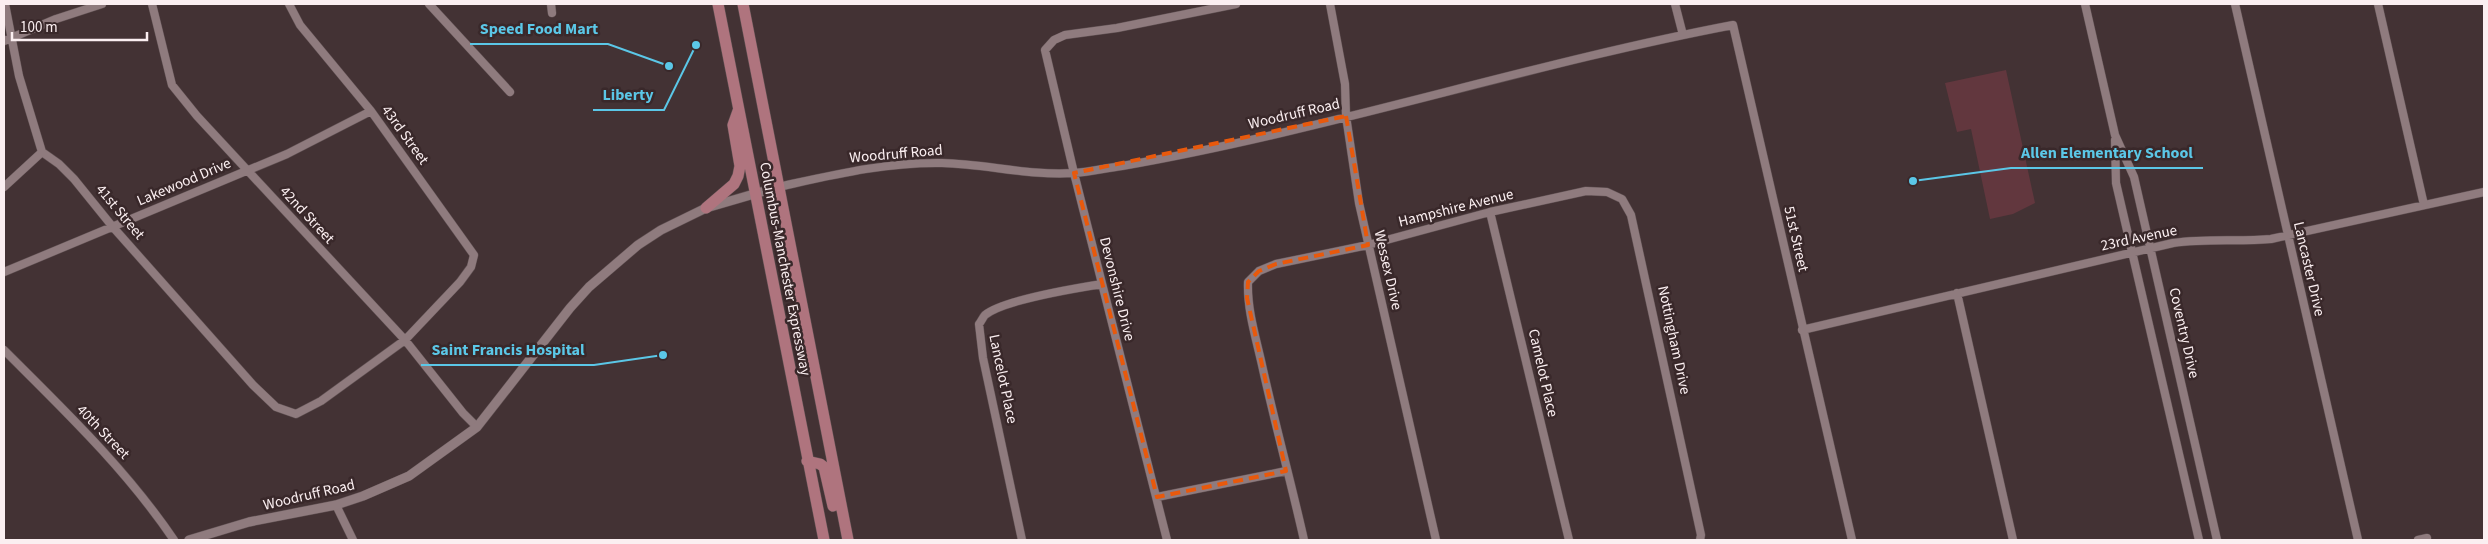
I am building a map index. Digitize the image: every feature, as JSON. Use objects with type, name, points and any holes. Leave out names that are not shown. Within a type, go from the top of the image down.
[{"type":"main road","name":"Columbus-Manchester Expressway","points":[[718,4],[824,540]]},
{"type":"main road","name":"Columbus-Manchester Expressway","points":[[743,4],[847,540]]},
{"type":"main road","points":[[706,208],[734,184],[738,176],[740,166],[733,126],[738,109]]},
{"type":"main road","points":[[807,461],[824,467],[840,532],[847,540]]},
{"type":"street","points":[[4,187],[42,152],[19,76],[5,4]]},
{"type":"street","points":[[4,41],[56,18],[102,4]]},
{"type":"street","name":"42nd Street","points":[[152,4],[172,85],[197,116],[247,171],[405,340],[463,413],[477,427]]},
{"type":"street","name":"43rd Street","points":[[289,4],[300,25],[371,111],[474,255],[471,267],[456,286],[405,340]]},
{"type":"street","points":[[429,4],[510,92]]},
{"type":"street","points":[[551,4],[552,13]]},
{"type":"street","name":"Devonshire Drive","points":[[1167,540],[1074,173],[1045,50],[1048,44],[1064,36],[1117,28],[1236,4]]},
{"type":"street","name":"Wessex Drive","points":[[1330,4],[1345,84],[1346,116],[1358,203],[1436,540]]},
{"type":"street","points":[[1675,4],[1683,35]]},
{"type":"street","name":"Coventry Drive","points":[[2084,4],[2115,135],[2134,177],[2218,540]]},
{"type":"street","name":"Lancaster Drive","points":[[2235,4],[2286,235],[2358,540]]},
{"type":"street","points":[[2378,4],[2424,205]]},
{"type":"street","name":"51st Street","points":[[1683,35],[1733,25],[1852,540]]},
{"type":"street","name":"Woodruff Road","points":[[189,540],[249,522],[336,505],[363,496],[409,476],[477,427],[589,287],[638,245],[660,230],[706,208],[778,187],[850,171],[913,163],[970,164],[1036,172],[1074,173],[1134,163],[1346,116],[1683,35]]},
{"type":"street","name":"Lakewood Drive","points":[[4,272],[247,171],[316,140],[371,111]]},
{"type":"street","name":"Coventry Drive","points":[[2115,135],[2116,183],[2199,540]]},
{"type":"street","name":"41st Street","points":[[42,152],[74,179],[112,226],[253,385],[276,407],[296,414],[321,401],[405,340]]},
{"type":"street","name":"Nottingham Drive","points":[[1572,194],[1586,191],[1607,192],[1622,199],[1631,215],[1684,453],[1701,535],[1700,540]]},
{"type":"street","name":"23rd Avenue","points":[[1802,330],[2133,252],[2203,239],[2250,241],[2286,235],[2484,192]]},
{"type":"street","name":"Hampshire Avenue","points":[[1304,540],[1286,471],[1247,298],[1248,282],[1258,271],[1276,264],[1368,244],[1490,212],[1572,194]]},
{"type":"street","name":"Camelot Place","points":[[1490,212],[1568,540]]},
{"type":"street","name":"Lancelot Place","points":[[1022,540],[984,358],[979,324],[985,315],[997,309],[1058,292],[1102,284]]},
{"type":"street","points":[[1957,293],[2013,540]]},
{"type":"street","name":"40th Street","points":[[4,350],[120,469],[148,502],[174,540]]},
{"type":"street","points":[[1157,497],[1286,471]]},
{"type":"street","points":[[336,505],[354,540]]},
{"type":"street","points":[[2418,540],[2427,538]]},
{"type":"highlighted area","points":[[1346,116],[1368,245],[1276,264],[1259,271],[1248,282],[1247,298],[1286,471],[1157,497],[1074,173]]},
{"type":"shaded area","points":[[2006,70],[2035,203],[2013,214],[1990,219],[1971,129],[1957,132],[1945,83]]},
{"type":"place","name":"Liberty","points":[[696,45]]},
{"type":"place","name":"Speed Food Mart","points":[[669,66]]},
{"type":"place","name":"Allen Elementary School","points":[[1913,181]]},
{"type":"place","name":"Saint Francis Hospital","points":[[663,355]]}]
